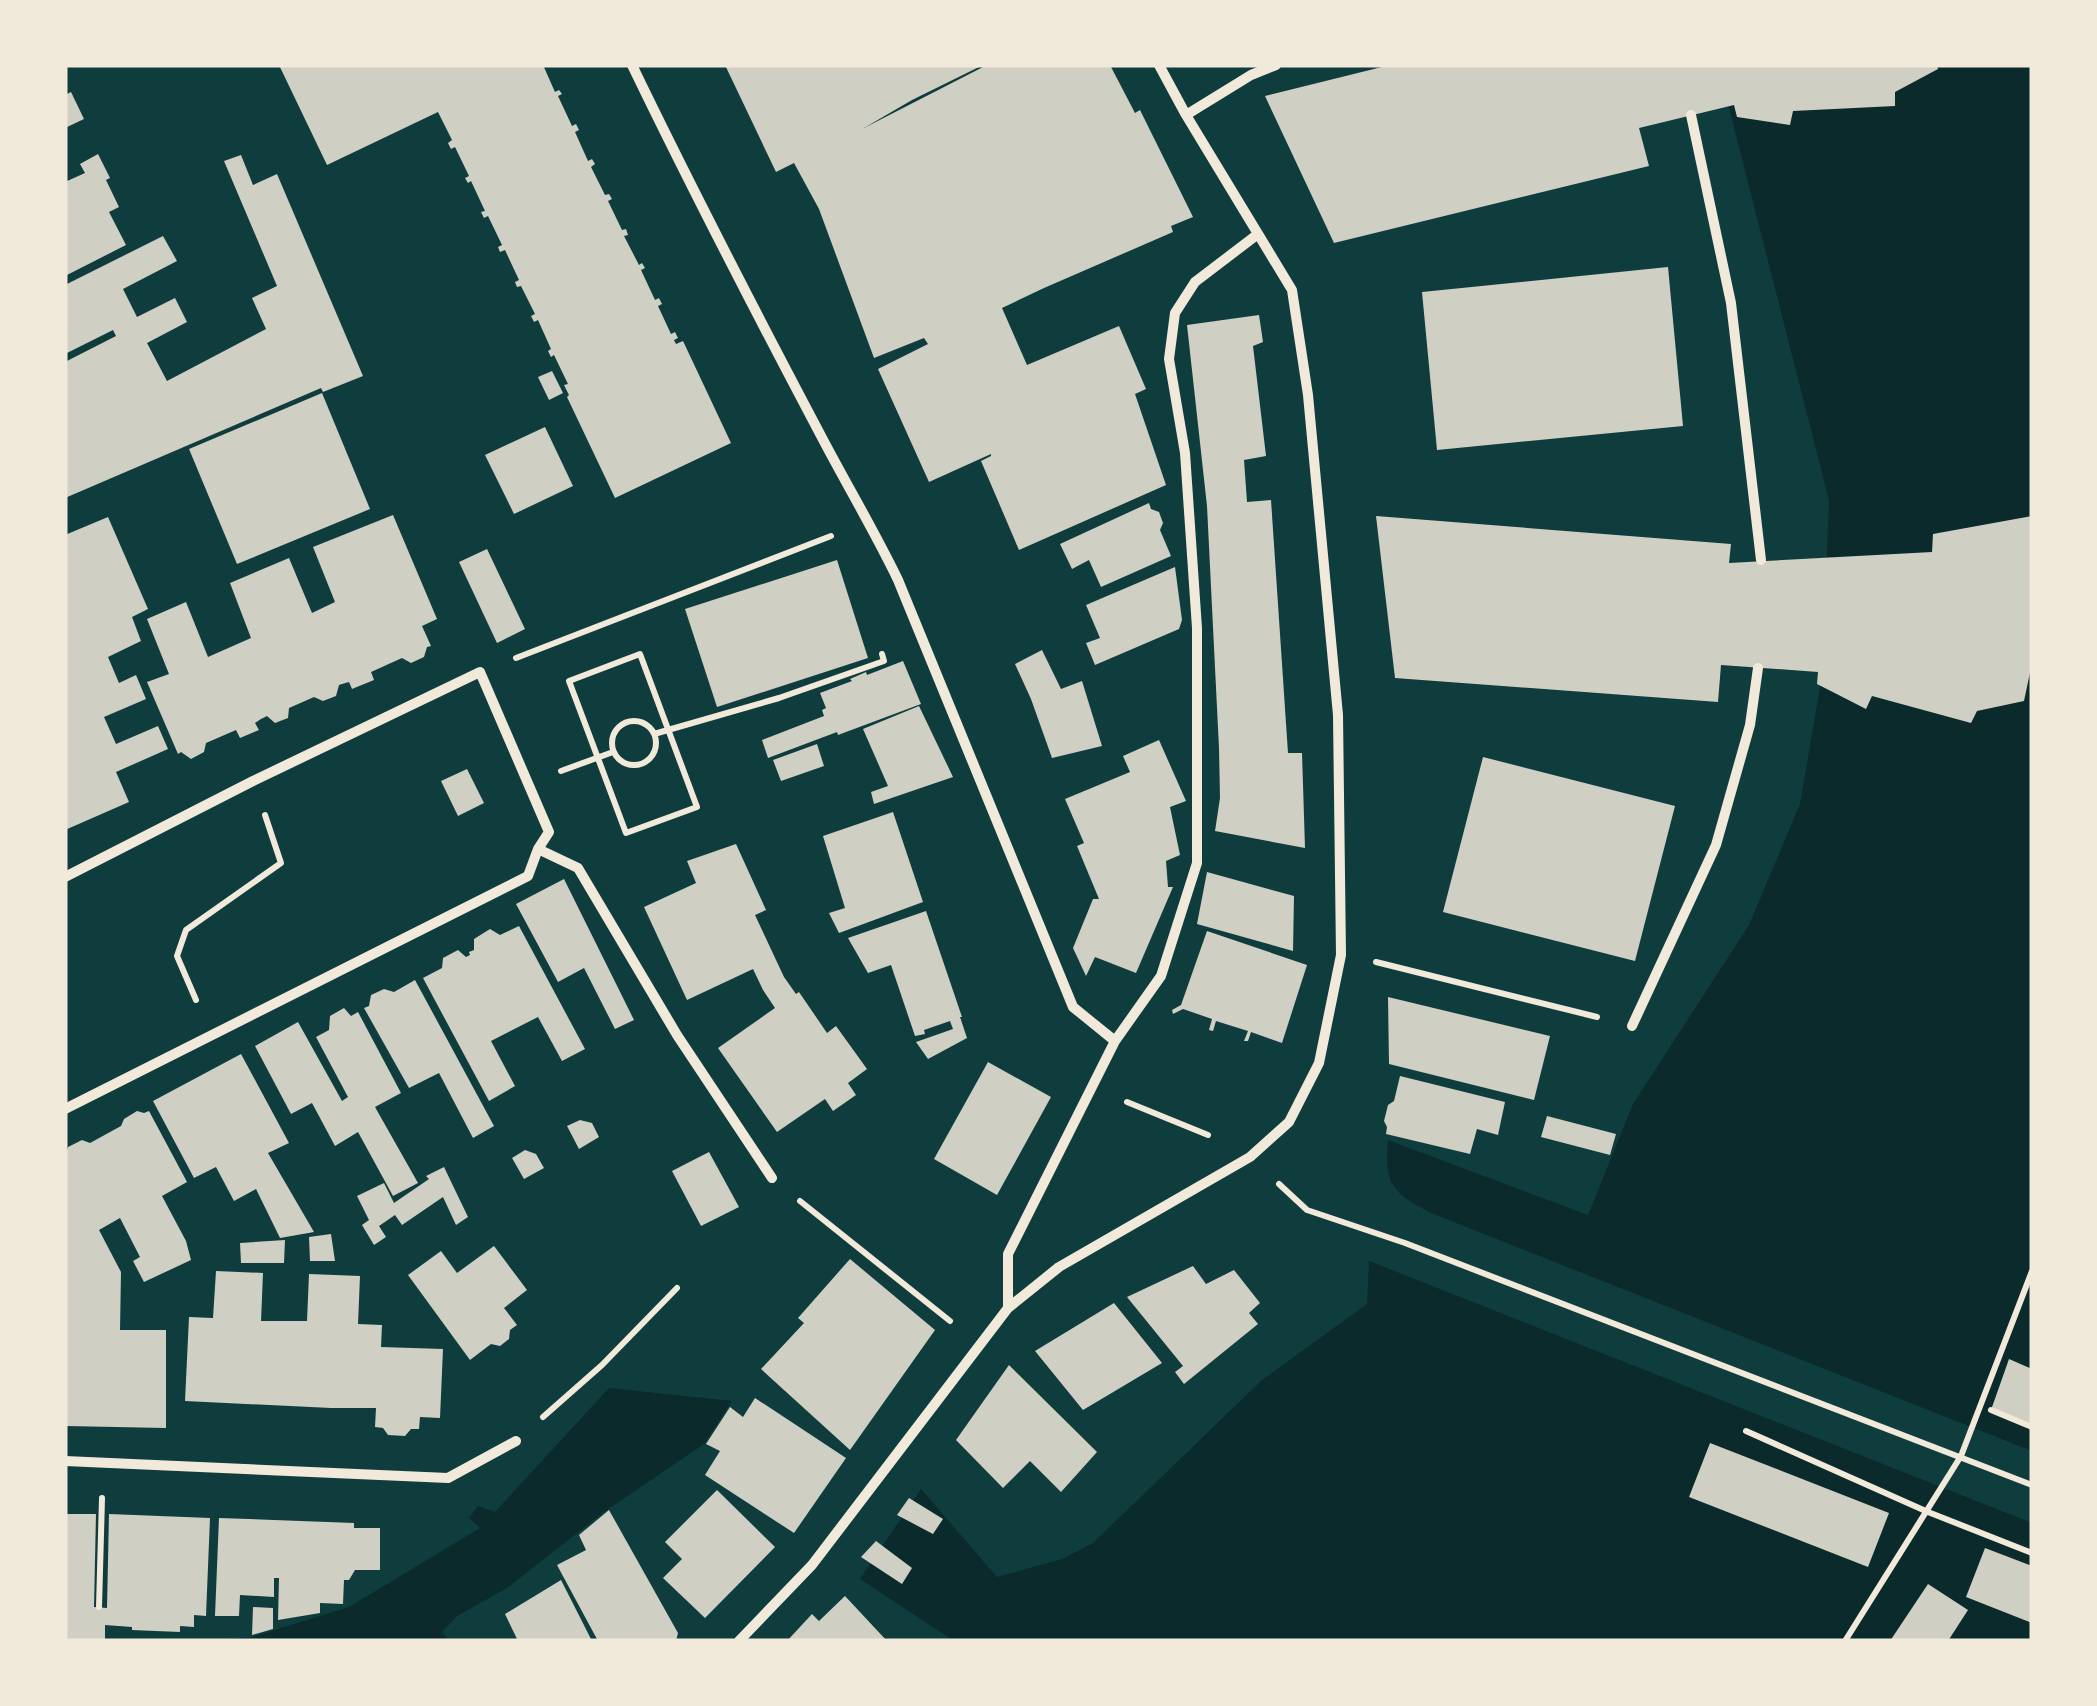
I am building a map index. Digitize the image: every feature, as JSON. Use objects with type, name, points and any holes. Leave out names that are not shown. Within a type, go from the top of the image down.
[{"type":"street","points":[[632,65],[898,580],[1073,1007],[1116,1042]]},
{"type":"street","points":[[740,1641],[812,1565],[1008,1308],[1059,1267],[1250,1157],[1288,1122],[1319,1064],[1341,956],[1338,716],[1308,395],[1292,290],[1158,65]]},
{"type":"street","points":[[1186,116],[1251,75],[1276,65]]},
{"type":"street","points":[[1691,115],[1731,303],[1761,560]]},
{"type":"street","points":[[1008,1308],[1008,1254],[1116,1042],[1161,976],[1197,863],[1197,628],[1185,454],[1169,359],[1174,312],[1194,282],[1258,234]]},
{"type":"street","points":[[1632,1026],[1716,845],[1750,725],[1758,668]]},
{"type":"street","points":[[65,877],[480,672],[549,832],[528,876],[65,1109]]},
{"type":"street","points":[[538,849],[578,868],[677,1035],[772,1178]]},
{"type":"street","points":[[65,1462],[448,1478],[516,1441]]},
{"type":"path","points":[[480,672],[869,521]]},
{"type":"path","points":[[654,734],[779,698],[884,661],[881,652]]},
{"type":"path","points":[[640,654],[697,807],[626,834],[598,758],[569,681],[640,654]]},
{"type":"path","points":[[634,720],[649,726],[654,734],[654,752],[644,762],[624,763],[614,752],[612,738],[620,724],[634,720]]},
{"type":"path","points":[[527,783],[614,752]]},
{"type":"path","points":[[211,1034],[178,956],[186,930],[281,863],[253,781]]},
{"type":"path","points":[[1392,964],[1568,1009]]},
{"type":"path","points":[[1124,1101],[1202,1132]]},
{"type":"path","points":[[772,1178],[943,1317]]},
{"type":"path","points":[[1306,1210],[1404,1243],[2032,1485]]},
{"type":"path","points":[[1846,1641],[1961,1456],[2032,1271]]},
{"type":"path","points":[[516,1441],[602,1365],[677,1288]]},
{"type":"path","points":[[1990,1410],[2032,1427]]},
{"type":"path","points":[[1746,1430],[1928,1512],[2032,1553]]},
{"type":"path","points":[[99,1607],[101,1520]]},
{"type":"water","points":[[1718,65],[2032,65],[2032,1641],[954,1641],[860,1579],[921,1489],[997,1577],[1062,1559],[1093,1543],[1262,1380],[1367,1304],[1369,1261],[1430,1214],[1393,1186],[1388,1168],[1388,1140],[1588,1215],[1633,1104],[1749,925],[1800,804],[1822,676],[1829,500]]},
{"type":"water","points":[[609,1388],[732,1401],[704,1444],[604,1512],[507,1588],[457,1616],[442,1632],[448,1639],[205,1641],[252,1637],[349,1607],[480,1528],[469,1518],[478,1506],[495,1512]]},
{"type":"pier","points":[[1381,1161],[1402,1197],[1431,1213],[2032,1451],[2032,1523],[1364,1259],[1421,1214],[1399,1201],[1386,1184]]},
{"type":"building","points":[[279,65],[543,65],[555,92],[559,90],[562,94],[558,96],[572,126],[576,124],[579,130],[575,132],[588,161],[592,159],[595,164],[591,167],[605,195],[612,199],[608,201],[622,230],[626,229],[628,235],[624,236],[639,265],[642,263],[645,268],[641,270],[655,300],[659,298],[662,304],[658,306],[671,334],[675,332],[678,338],[674,340],[676,344],[683,341],[731,443],[615,498],[567,397],[564,385],[568,384],[554,355],[551,357],[548,351],[551,349],[538,320],[534,322],[531,316],[535,314],[521,286],[517,287],[515,282],[519,280],[505,250],[500,252],[498,247],[502,245],[488,216],[484,218],[481,212],[485,211],[471,181],[468,183],[465,178],[469,176],[455,147],[451,149],[448,143],[452,140],[438,112],[327,165]]},
{"type":"building","points":[[725,65],[983,65],[864,128],[987,65],[1110,65],[1135,113],[1140,110],[1193,217],[1171,226],[1173,232],[1002,308],[1027,365],[1119,326],[1146,389],[1135,394],[1166,485],[1019,550],[981,461],[991,454],[929,482],[878,369],[928,344],[924,338],[874,358],[819,209],[794,163],[776,172]]},
{"type":"building","points":[[1390,65],[1937,65],[1938,69],[1895,92],[1895,106],[1793,111],[1790,125],[1737,117],[1734,105],[1639,128],[1649,166],[1334,243],[1265,96]]},
{"type":"building","points":[[71,92],[84,119],[65,128],[65,95]]},
{"type":"building","points":[[98,154],[119,207],[109,212],[126,245],[65,276],[65,182],[85,173],[80,164]]},
{"type":"building","points":[[241,155],[253,185],[277,174],[363,376],[323,392],[321,388],[65,498],[65,362],[116,336],[113,330],[65,354],[65,285],[163,236],[177,261],[123,289],[137,317],[175,298],[187,322],[147,343],[167,381],[266,329],[252,298],[277,286],[224,161]]},
{"type":"building","points":[[1668,267],[1683,426],[1437,450],[1422,292]]},
{"type":"building","points":[[1259,315],[1263,342],[1253,346],[1266,456],[1244,460],[1247,502],[1271,500],[1288,753],[1302,753],[1305,848],[1215,831],[1220,798],[1219,748],[1207,506],[1187,325]]},
{"type":"building","points":[[552,371],[563,393],[549,400],[538,377]]},
{"type":"building","points":[[322,393],[370,509],[237,564],[189,449]]},
{"type":"building","points":[[545,427],[573,486],[514,514],[485,455]]},
{"type":"building","points":[[1149,503],[1151,509],[1159,512],[1163,523],[1160,530],[1171,556],[1101,587],[1089,560],[1072,569],[1060,544]]},
{"type":"building","points":[[393,515],[437,619],[422,626],[431,646],[424,657],[411,663],[402,658],[371,672],[374,680],[352,689],[349,682],[339,685],[336,696],[323,701],[314,697],[289,708],[288,718],[275,723],[267,716],[255,723],[259,730],[240,738],[236,730],[206,743],[204,752],[191,759],[178,754],[147,682],[169,674],[147,619],[186,602],[208,657],[251,638],[230,583],[289,558],[312,613],[335,602],[313,547]]},
{"type":"building","points":[[1376,516],[1731,544],[1729,563],[1932,552],[1933,534],[2032,516],[2032,663],[2024,701],[1977,711],[1971,723],[1872,696],[1866,709],[1817,684],[1818,672],[1721,665],[1718,702],[1395,678]]},
{"type":"building","points":[[108,517],[148,609],[132,617],[141,641],[108,657],[119,683],[136,675],[146,699],[104,717],[116,744],[158,726],[168,749],[116,772],[129,802],[65,830],[65,535]]},
{"type":"building","points":[[487,549],[525,629],[497,643],[459,562]]},
{"type":"building","points":[[837,560],[868,658],[717,707],[685,609]]},
{"type":"building","points":[[1175,567],[1182,620],[1179,629],[1095,665],[1086,643],[1100,638],[1086,605]]},
{"type":"building","points":[[1042,650],[1061,689],[1082,681],[1102,746],[1052,758],[1015,664]]},
{"type":"building","points":[[903,661],[921,704],[768,758],[762,740],[824,716],[822,710],[826,708],[820,693],[866,672],[867,675]]},
{"type":"building","points":[[919,706],[953,777],[874,804],[871,792],[888,786],[863,729]]},
{"type":"building","points":[[1159,740],[1186,801],[1170,807],[1180,855],[1166,861],[1168,887],[1173,887],[1136,973],[1095,957],[1086,976],[1073,948],[1093,899],[1099,899],[1077,846],[1084,843],[1065,799],[1130,772],[1123,756]]},
{"type":"building","points":[[817,744],[824,766],[781,781],[773,760]]},
{"type":"building","points":[[1483,757],[1675,806],[1635,961],[1443,912]]},
{"type":"building","points":[[467,769],[484,803],[458,816],[441,781]]},
{"type":"building","points":[[893,812],[923,902],[839,933],[829,913],[845,908],[823,836]]},
{"type":"building","points":[[736,844],[766,910],[755,915],[784,977],[827,1033],[836,1026],[867,1069],[848,1083],[856,1095],[833,1111],[825,1099],[777,1132],[718,1048],[775,1008],[753,969],[687,1000],[644,907],[696,883],[687,861]]},
{"type":"building","points":[[1207,872],[1294,896],[1293,951],[1197,924]]},
{"type":"building","points":[[564,879],[634,1020],[615,1029],[584,968],[558,982],[516,904]]},
{"type":"building","points":[[926,911],[967,1038],[928,1059],[916,1042],[953,1029],[950,1021],[915,1036],[891,965],[868,973],[848,938]]},
{"type":"building","points":[[519,926],[585,1049],[562,1061],[538,1017],[491,1041],[515,1086],[489,1101],[423,978],[442,968],[443,958],[458,950],[466,957],[470,955],[474,939],[490,929],[500,935]]},
{"type":"building","points":[[1207,931],[1307,965],[1282,1043],[1251,1032],[1248,1041],[1244,1041],[1248,1031],[1216,1021],[1213,1031],[1209,1030],[1212,1019],[1183,1009],[1173,1014],[1172,1010],[1181,1005]]},
{"type":"building","points":[[415,980],[494,1126],[473,1138],[439,1073],[409,1088],[364,1008],[369,1006],[371,995],[384,989],[394,992]]},
{"type":"building","points":[[1388,997],[1550,1036],[1534,1100],[1389,1064]]},
{"type":"building","points":[[344,1008],[351,1016],[358,1012],[401,1093],[375,1107],[418,1183],[393,1196],[358,1132],[335,1146],[312,1103],[291,1114],[255,1046],[298,1022],[342,1101],[348,1097],[316,1037],[329,1030],[330,1016]]},
{"type":"building","points":[[241,1054],[289,1143],[268,1153],[314,1232],[280,1238],[256,1189],[234,1201],[216,1167],[194,1178],[153,1101]]},
{"type":"building","points":[[988,1062],[1051,1097],[997,1195],[934,1159]]},
{"type":"building","points":[[1400,1076],[1505,1102],[1498,1135],[1477,1129],[1470,1154],[1386,1134],[1384,1121]]},
{"type":"building","points":[[137,1111],[149,1111],[187,1182],[162,1196],[186,1241],[191,1260],[144,1282],[133,1261],[140,1257],[120,1218],[99,1230],[121,1272],[120,1330],[166,1330],[166,1428],[65,1426],[65,1156],[68,1147],[82,1140],[90,1143],[121,1126],[124,1119]]},
{"type":"building","points":[[1547,1116],[1616,1134],[1610,1155],[1541,1137]]},
{"type":"building","points":[[580,1120],[592,1123],[599,1137],[579,1149],[567,1126]]},
{"type":"building","points":[[525,1150],[536,1154],[544,1168],[524,1179],[512,1158]]},
{"type":"building","points":[[709,1152],[739,1207],[701,1226],[672,1171]]},
{"type":"building","points":[[444,1167],[468,1217],[456,1225],[443,1197],[402,1225],[395,1215],[379,1226],[386,1237],[374,1245],[362,1225],[369,1220],[357,1196],[384,1183],[394,1203],[429,1179],[426,1176]]},
{"type":"building","points":[[331,1234],[335,1261],[310,1261],[309,1237]]},
{"type":"building","points":[[285,1240],[284,1263],[241,1263],[240,1243]]},
{"type":"building","points":[[494,1246],[527,1290],[504,1308],[517,1325],[510,1330],[509,1339],[500,1346],[491,1344],[470,1360],[408,1275],[441,1251],[457,1273]]},
{"type":"building","points":[[850,1259],[935,1330],[850,1450],[761,1369],[804,1323],[798,1318]]},
{"type":"building","points":[[1193,1266],[1206,1284],[1234,1270],[1260,1303],[1249,1313],[1258,1324],[1184,1384],[1175,1372],[1183,1366],[1127,1297]]},
{"type":"building","points":[[216,1271],[263,1273],[261,1321],[307,1321],[309,1274],[360,1276],[358,1324],[382,1325],[381,1347],[443,1349],[440,1418],[420,1417],[419,1429],[411,1429],[405,1436],[388,1435],[383,1428],[375,1427],[376,1408],[185,1401],[189,1317],[213,1318]]},
{"type":"building","points":[[1114,1303],[1162,1363],[1083,1410],[1035,1351]]},
{"type":"building","points":[[2009,1359],[2032,1369],[2032,1426],[1991,1410]]},
{"type":"building","points":[[1009,1365],[1097,1452],[1061,1492],[1030,1461],[1003,1488],[956,1440]]},
{"type":"building","points":[[755,1398],[846,1458],[794,1533],[705,1475],[720,1451],[706,1444],[730,1407],[743,1417]]},
{"type":"building","points":[[1710,1443],[1889,1513],[1868,1567],[1689,1497]]},
{"type":"building","points":[[717,1490],[775,1547],[705,1618],[663,1578],[682,1559],[665,1542]]},
{"type":"building","points":[[909,1498],[943,1519],[933,1534],[897,1515]]},
{"type":"building","points":[[609,1510],[678,1633],[676,1641],[598,1641],[557,1565],[586,1550],[579,1535]]},
{"type":"building","points":[[65,1514],[96,1514],[94,1607],[107,1608],[109,1514],[210,1518],[206,1616],[194,1615],[194,1627],[180,1626],[180,1632],[105,1625],[105,1641],[65,1641]]},
{"type":"building","points":[[219,1518],[354,1523],[354,1528],[380,1528],[380,1570],[355,1570],[349,1580],[344,1580],[343,1604],[320,1603],[320,1613],[278,1620],[279,1578],[274,1578],[274,1597],[240,1595],[239,1616],[215,1616]]},
{"type":"building","points":[[876,1541],[912,1568],[902,1584],[861,1557]]},
{"type":"building","points":[[1985,1548],[2032,1566],[2032,1623],[1966,1597]]},
{"type":"building","points":[[561,1580],[592,1641],[518,1641],[505,1614]]},
{"type":"building","points":[[1928,1584],[1968,1610],[1948,1641],[1890,1641]]},
{"type":"building","points":[[845,1596],[887,1641],[787,1641],[812,1614],[819,1621]]},
{"type":"building","points":[[253,1607],[273,1608],[273,1629],[252,1635]]}]
